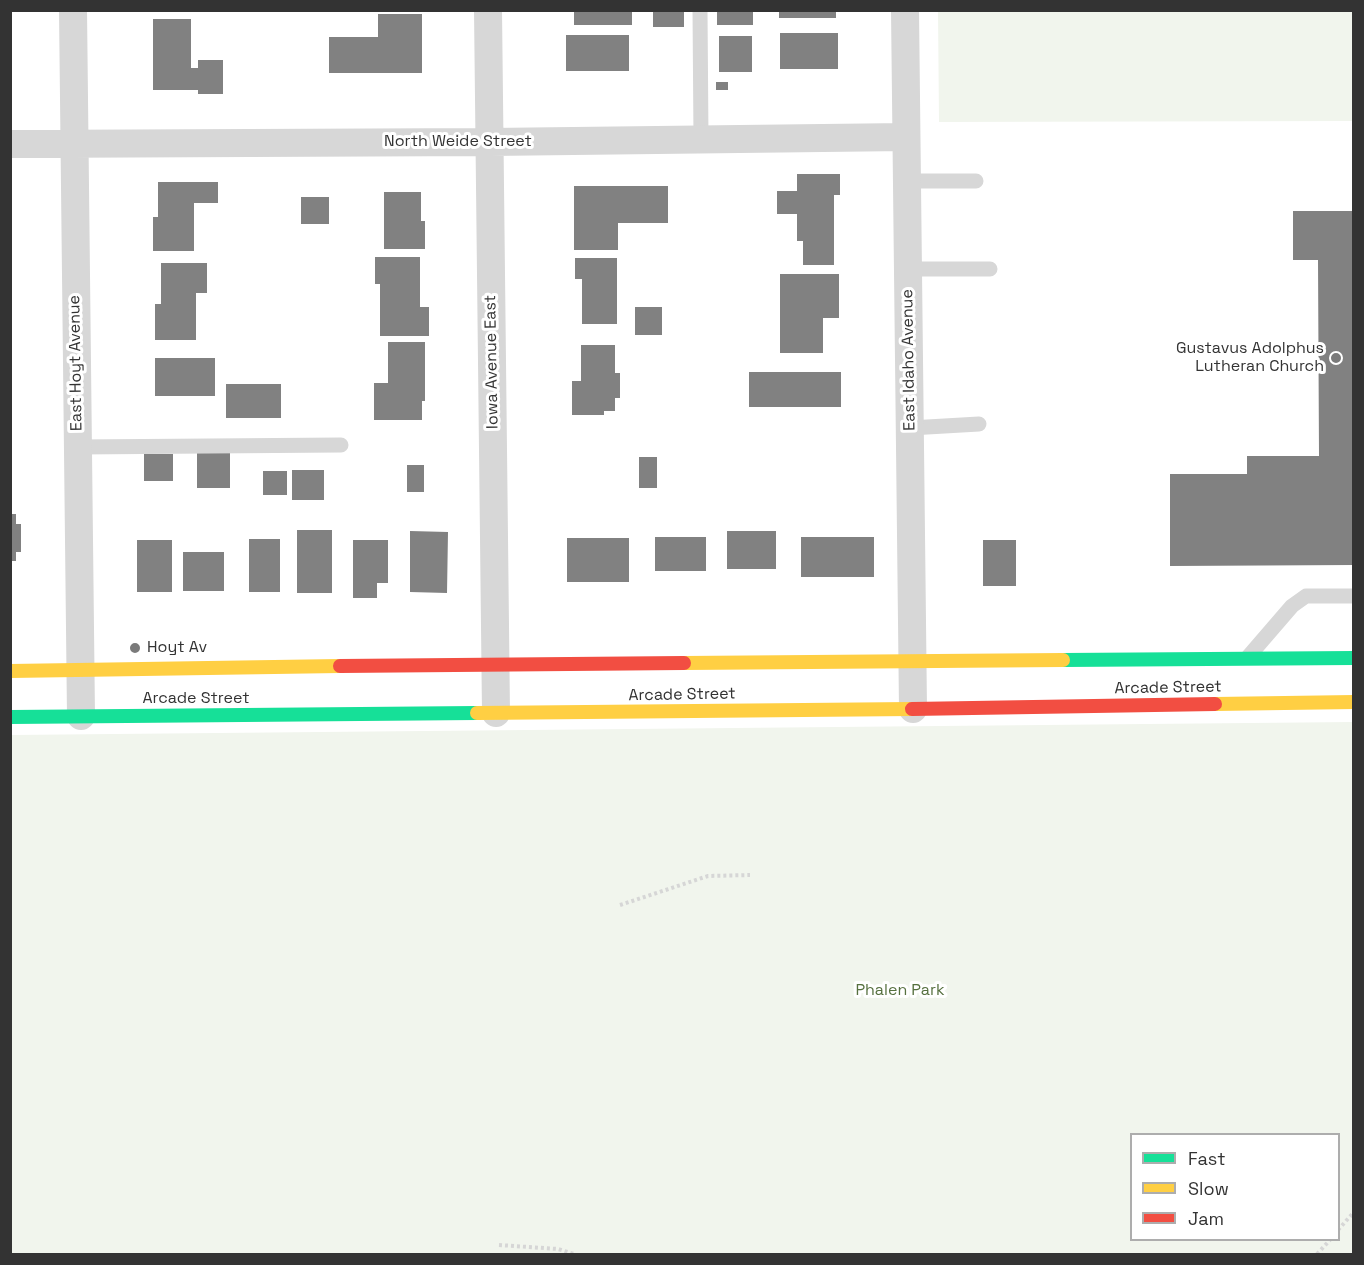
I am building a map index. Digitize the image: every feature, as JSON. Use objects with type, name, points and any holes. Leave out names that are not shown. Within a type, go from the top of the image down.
[{"type":"main road","name":"Arcade Street","points":[[10,671],[496,664],[1353,658]]},
{"type":"main road","name":"Arcade Street","points":[[10,717],[913,709],[1353,702]]},
{"type":"street","name":"East Hoyt Avenue","points":[[73,10],[81,716]]},
{"type":"street","name":"Iowa Avenue East","points":[[488,10],[496,713]]},
{"type":"street","name":"East Idaho Avenue","points":[[905,10],[913,709]]},
{"type":"street","name":"North Weide Street","points":[[10,144],[906,137]]},
{"type":"lane","points":[[700,10],[701,139]]},
{"type":"lane","points":[[907,181],[976,181]]},
{"type":"lane","points":[[908,269],[990,269]]},
{"type":"lane","points":[[910,428],[979,424]]},
{"type":"lane","points":[[77,447],[341,445]]},
{"type":"lane","points":[[1246,659],[1292,606],[1306,596],[1353,596]]},
{"type":"path","points":[[620,905],[708,876],[750,875]]},
{"type":"path","points":[[1340,1228],[1353,1212]]},
{"type":"path","points":[[1317,1254],[1328,1241]]},
{"type":"path","points":[[499,1245],[558,1249],[574,1254]]},
{"type":"green space","points":[[938,11],[1353,11],[1353,121],[939,122]]},
{"type":"green space","name":"Phalen Park","points":[[1353,722],[1353,1254],[11,1254],[11,735]]},
{"type":"building","points":[[574,10],[632,10],[632,25],[574,25]]},
{"type":"building","points":[[653,10],[684,10],[684,27],[653,27]]},
{"type":"building","points":[[717,10],[753,10],[753,25],[717,25]]},
{"type":"building","points":[[779,10],[836,10],[836,18],[779,18]]},
{"type":"building","points":[[378,14],[422,14],[422,73],[329,73],[329,37],[378,37]]},
{"type":"building","points":[[153,19],[191,19],[191,68],[198,68],[198,60],[223,60],[223,94],[198,94],[198,90],[153,90]]},
{"type":"building","points":[[780,33],[838,33],[838,69],[780,69]]},
{"type":"building","points":[[566,35],[629,35],[629,71],[566,71]]},
{"type":"building","points":[[719,36],[752,36],[752,72],[719,72]]},
{"type":"building","points":[[716,82],[728,82],[728,90],[716,90]]},
{"type":"building","points":[[797,174],[840,174],[840,195],[834,195],[834,265],[803,265],[803,241],[797,241],[797,214],[777,214],[777,191],[797,191]]},
{"type":"building","points":[[158,182],[218,182],[218,203],[194,203],[194,251],[153,251],[153,217],[158,217]]},
{"type":"building","points":[[574,186],[668,186],[668,223],[618,223],[618,250],[574,250]]},
{"type":"building","points":[[384,192],[421,192],[421,221],[425,221],[425,249],[384,249]]},
{"type":"building","points":[[301,197],[329,197],[329,224],[301,224]]},
{"type":"building","name":"Gustavus Adolphus Lutheran Church","points":[[1293,211],[1354,211],[1354,565],[1170,566],[1170,474],[1247,474],[1247,456],[1319,456],[1318,260],[1293,260]]},
{"type":"building","points":[[375,257],[420,257],[420,307],[429,307],[429,336],[380,336],[380,284],[375,284]]},
{"type":"building","points":[[575,258],[617,258],[617,324],[582,324],[582,279],[575,279]]},
{"type":"building","points":[[161,263],[207,263],[207,293],[196,293],[196,340],[155,340],[155,304],[161,304]]},
{"type":"building","points":[[780,274],[839,274],[839,318],[823,318],[823,353],[780,353]]},
{"type":"building","points":[[635,307],[662,307],[662,335],[635,335]]},
{"type":"building","points":[[388,342],[425,342],[425,401],[422,401],[422,420],[374,420],[374,383],[388,383]]},
{"type":"building","points":[[581,345],[615,345],[615,373],[620,373],[620,398],[615,398],[615,411],[604,411],[604,415],[572,415],[572,381],[581,381]]},
{"type":"building","points":[[155,358],[215,358],[215,396],[155,396]]},
{"type":"building","points":[[749,372],[841,372],[841,407],[749,407]]},
{"type":"building","points":[[226,384],[281,384],[281,418],[226,418]]},
{"type":"building","points":[[197,453],[230,453],[230,488],[197,488]]},
{"type":"building","points":[[144,454],[173,454],[173,481],[144,481]]},
{"type":"building","points":[[639,457],[657,457],[657,488],[639,488]]},
{"type":"building","points":[[407,465],[424,465],[424,492],[407,492]]},
{"type":"building","points":[[292,470],[324,470],[324,500],[292,500]]},
{"type":"building","points":[[263,471],[287,471],[287,495],[263,495]]},
{"type":"building","points":[[10,514],[16,514],[16,524],[21,524],[21,552],[16,552],[16,561],[10,561]]},
{"type":"building","points":[[297,530],[332,530],[332,593],[297,593]]},
{"type":"building","points":[[410,531],[448,532],[447,593],[410,592]]},
{"type":"building","points":[[727,531],[776,531],[776,569],[727,569]]},
{"type":"building","points":[[655,537],[706,537],[706,571],[655,571]]},
{"type":"building","points":[[801,537],[874,537],[874,577],[801,577]]},
{"type":"building","points":[[567,538],[629,538],[629,582],[567,582]]},
{"type":"building","points":[[249,539],[280,539],[280,592],[249,592]]},
{"type":"building","points":[[137,540],[172,540],[172,592],[137,592]]},
{"type":"building","points":[[353,540],[388,540],[388,583],[377,583],[377,598],[353,598]]},
{"type":"building","points":[[983,540],[1016,540],[1016,586],[983,586]]},
{"type":"building","points":[[183,552],[224,552],[224,591],[183,591]]},
{"type":"traffic: fast","points":[[1063,660],[1354,658]]},
{"type":"traffic: fast","points":[[10,717],[477,713]]},
{"type":"traffic: slow","points":[[684,663],[1063,660]]},
{"type":"traffic: slow","points":[[10,671],[340,666]]},
{"type":"traffic: slow","points":[[1215,704],[1354,702]]},
{"type":"traffic: slow","points":[[477,713],[912,709]]},
{"type":"traffic: jam","points":[[340,666],[684,663]]},
{"type":"traffic: jam","points":[[912,709],[1215,704]]},
{"type":"place","name":"Gustavus Adolphus Lutheran Church","points":[[1336,358]]},
{"type":"place","name":"Hoyt Av","points":[[135,648]]}]
